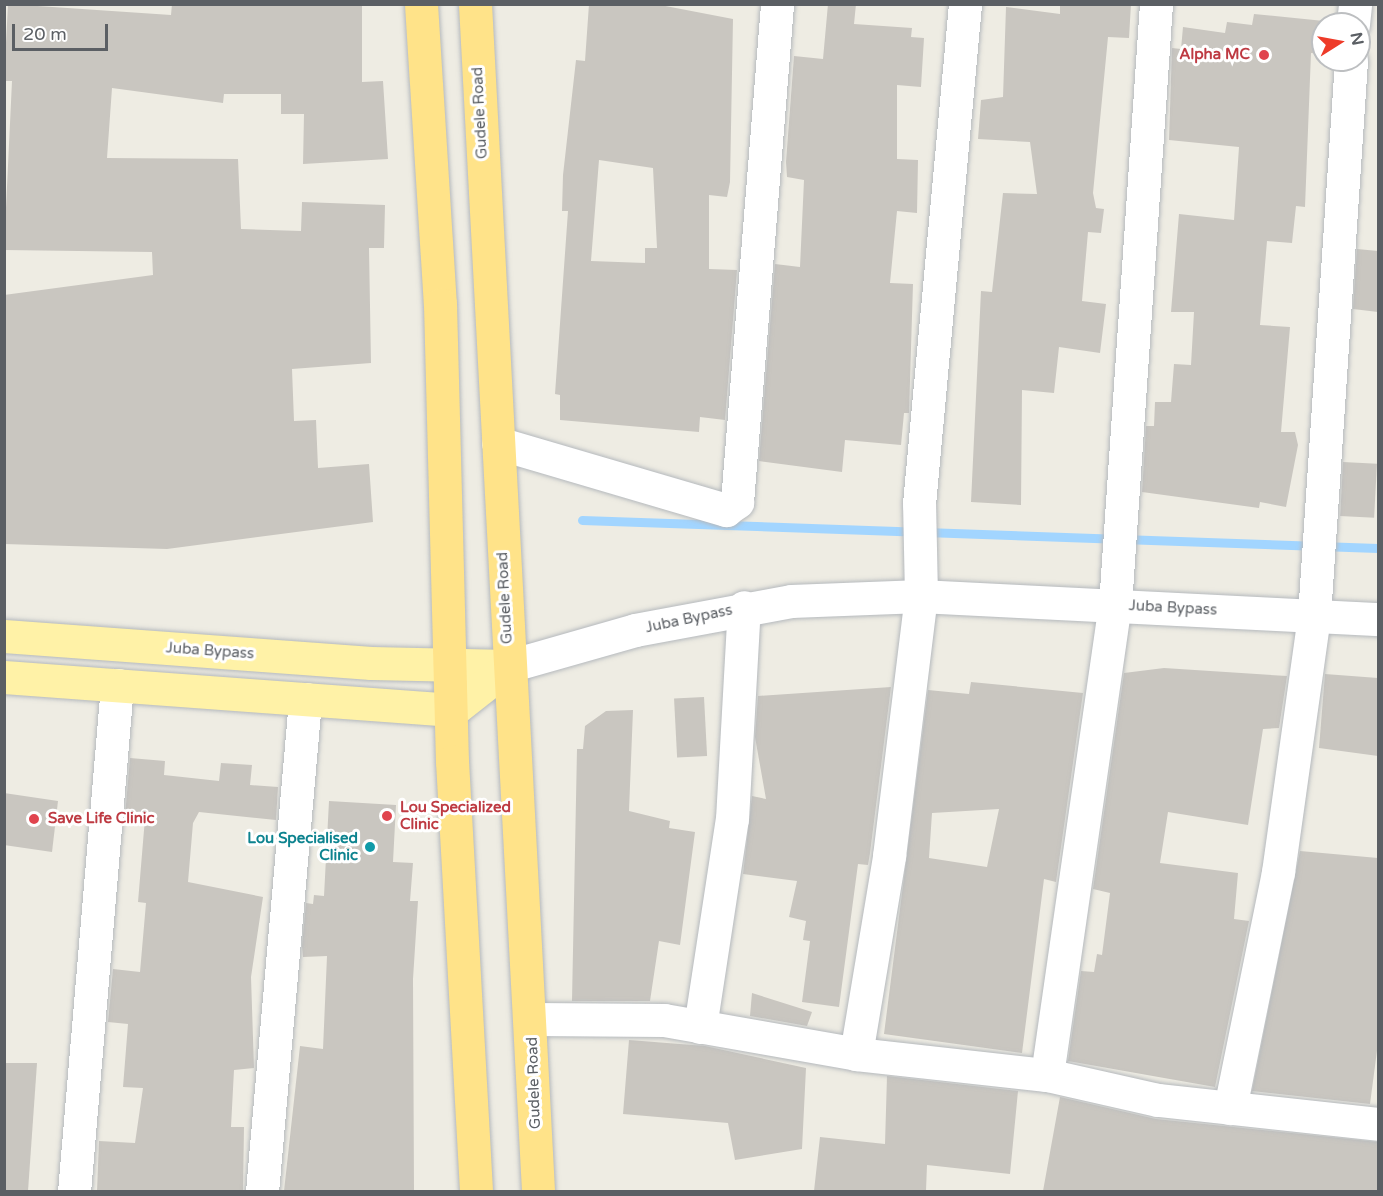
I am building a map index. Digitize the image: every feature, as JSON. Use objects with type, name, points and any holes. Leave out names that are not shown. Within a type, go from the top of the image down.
[{"type":"highway","points":[[421,4],[440,304],[451,662],[476,1191]]},
{"type":"highway","name":"Gudele Road","points":[[475,4],[509,666],[532,1019],[538,1191]]},
{"type":"main road","name":"Juba Bypass","points":[[4,636],[371,663],[451,662],[509,666]]},
{"type":"main road","points":[[4,677],[453,710],[509,666]]},
{"type":"street","points":[[498,443],[726,510],[737,502],[777,4]]},
{"type":"street","points":[[856,1054],[889,856],[921,596],[919,504],[964,4]]},
{"type":"street","points":[[1047,1075],[1115,605],[1156,4]]},
{"type":"street","points":[[1230,1108],[1278,872],[1314,616],[1350,72]]},
{"type":"street","name":"Juba Bypass","points":[[509,666],[744,607],[921,596],[1378,619]]},
{"type":"street","points":[[700,1027],[732,819],[744,607]]},
{"type":"street","points":[[74,1191],[117,685]]},
{"type":"street","points":[[262,1191],[305,699]]},
{"type":"street","points":[[532,1019],[600,1015],[700,1027],[856,1054],[1047,1075],[1158,1100],[1378,1124]]},
{"type":"building","points":[[8,4],[171,15],[172,4],[362,4],[362,82],[383,81],[388,159],[303,164],[304,114],[281,114],[281,94],[224,94],[223,103],[112,88],[107,158],[238,159],[241,229],[301,231],[302,202],[385,205],[384,248],[369,248],[371,363],[292,369],[294,421],[316,420],[318,468],[369,464],[373,522],[167,549],[4,544],[4,295],[153,275],[152,252],[4,250],[12,81],[4,81]]},
{"type":"building","points":[[589,4],[655,4],[733,19],[730,182],[727,197],[709,195],[709,269],[737,270],[725,420],[700,417],[699,432],[560,420],[560,395],[555,394],[568,211],[562,211],[563,175],[576,60],[585,61]],"holes":[[[599,160],[653,168],[657,248],[645,248],[645,263],[591,261]]]},
{"type":"building","points":[[828,4],[856,4],[854,24],[912,28],[911,37],[924,38],[921,87],[897,85],[897,159],[918,160],[917,213],[897,211],[890,283],[913,284],[909,413],[904,413],[901,445],[845,440],[842,472],[759,461],[775,264],[800,267],[804,180],[787,177],[786,162],[794,56],[823,59]]},
{"type":"building","points":[[1060,4],[1131,4],[1129,38],[1108,37],[1093,193],[1096,208],[1104,209],[1101,233],[1088,232],[1082,301],[1106,304],[1100,353],[1059,347],[1054,393],[1022,390],[1021,505],[971,502],[981,291],[992,292],[1003,193],[1037,194],[1030,142],[978,139],[981,100],[1003,97],[1006,7],[1060,14]]},
{"type":"building","points":[[1254,14],[1311,20],[1305,207],[1296,206],[1292,243],[1267,241],[1260,325],[1290,327],[1281,432],[1295,432],[1298,445],[1286,507],[1260,502],[1259,508],[1142,492],[1146,426],[1154,426],[1155,402],[1171,402],[1174,364],[1191,365],[1194,312],[1171,312],[1179,214],[1234,220],[1239,147],[1169,140],[1172,48],[1181,49],[1183,27],[1225,33],[1227,22],[1252,25]]},
{"type":"building","points":[[1357,249],[1378,251],[1378,312],[1353,309]]},
{"type":"building","points":[[1343,462],[1377,464],[1374,518],[1340,516]]},
{"type":"building","points":[[1164,668],[1287,676],[1279,728],[1263,729],[1248,825],[1168,812],[1160,863],[1238,873],[1234,919],[1249,921],[1215,1087],[1068,1061],[1081,971],[1094,972],[1097,954],[1102,955],[1110,893],[1093,889],[1124,673]]},
{"type":"building","points":[[1325,674],[1378,678],[1378,756],[1319,748]]},
{"type":"building","points":[[971,682],[1083,693],[1056,882],[1044,879],[1022,1053],[884,1034],[928,690],[969,694]],"holes":[[[999,809],[987,867],[929,858],[932,813]]]},
{"type":"building","points":[[891,687],[870,853],[868,865],[858,864],[839,1007],[802,1002],[810,941],[803,940],[806,921],[789,917],[797,881],[743,874],[752,796],[766,799],[755,737],[758,696]]},
{"type":"building","points":[[704,697],[707,756],[677,757],[674,699]]},
{"type":"building","points":[[633,710],[629,811],[670,821],[669,828],[695,832],[680,945],[659,941],[650,1001],[572,1001],[577,749],[583,749],[585,726],[606,711]]},
{"type":"building","points":[[130,758],[165,761],[164,775],[219,781],[221,763],[252,765],[250,785],[278,787],[276,820],[199,812],[193,823],[188,882],[263,897],[251,977],[254,1068],[234,1070],[231,1127],[244,1127],[243,1191],[97,1191],[99,1141],[135,1143],[143,1088],[123,1087],[128,1024],[108,1022],[113,969],[140,972],[146,903],[138,902],[145,818],[125,816]]},
{"type":"building","points":[[4,793],[58,801],[52,852],[4,845]]},
{"type":"building","points":[[329,801],[396,805],[393,862],[413,863],[410,901],[418,901],[413,979],[414,1191],[284,1191],[300,1046],[323,1049],[327,956],[303,957],[302,946],[306,903],[313,904],[314,895],[324,896]]},
{"type":"building","points":[[1300,851],[1378,858],[1378,1043],[1370,1104],[1252,1091]]},
{"type":"building","points":[[752,993],[812,1012],[807,1026],[750,1016]]},
{"type":"building","points":[[629,1040],[705,1046],[806,1068],[802,1149],[735,1160],[728,1123],[623,1114]]},
{"type":"building","points":[[4,1063],[37,1063],[28,1191],[4,1191]]},
{"type":"building","points":[[887,1076],[1018,1091],[1010,1174],[927,1165],[926,1191],[814,1191],[820,1137],[885,1144]]},
{"type":"building","points":[[1060,1097],[1156,1119],[1378,1142],[1378,1191],[1043,1191]]},
{"type":"waterway","points":[[582,520],[1378,548]]},
{"type":"place","name":"Alpha MC","points":[[1264,55]]},
{"type":"place","name":"Lou Specialized Clinic","points":[[387,816]]},
{"type":"place","name":"Save Life Clinic","points":[[34,819]]},
{"type":"place","name":"Lou Specialised Clinic","points":[[370,847]]}]
